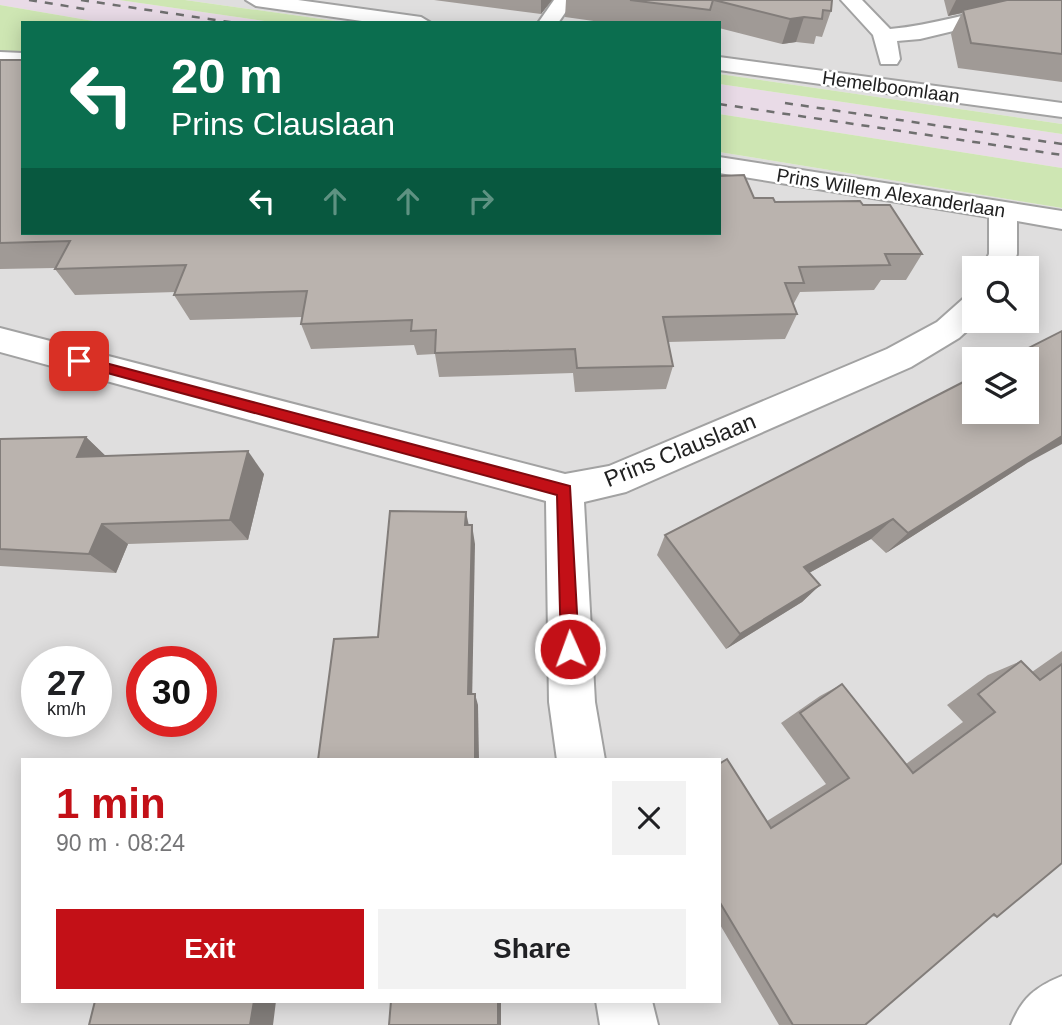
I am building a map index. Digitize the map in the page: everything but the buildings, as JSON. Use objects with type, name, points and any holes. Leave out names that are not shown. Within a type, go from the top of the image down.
[{"type":"street","points":[[256,0],[303,3],[409,21]]},
{"type":"street","points":[[549,21],[564,0]]},
{"type":"street","points":[[851,0],[885,36],[890,50],[884,86]]},
{"type":"street","points":[[885,36],[920,33],[1057,0]]},
{"type":"street","points":[[0,58],[21,59]]},
{"type":"street","name":"Hemelboomlaan","points":[[721,64],[1062,110]]},
{"type":"street","name":"Prins Willem Alexanderlaan","points":[[721,165],[1062,220]]},
{"type":"street","points":[[1002,256],[1003,211]]},
{"type":"street","name":"Prins Clauslaan","points":[[0,340],[565,491],[613,481],[900,358],[948,330],[962,318]]},
{"type":"street","points":[[565,491],[572,702],[581,758]]},
{"type":"street","points":[[624,1003],[629,1025]]},
{"type":"street","points":[[1040,1025],[1062,1004]]},
{"type":"shaded area","points":[[0,0],[119,0],[264,21],[93,21],[0,5]]},
{"type":"shaded area","points":[[185,0],[1062,0],[1062,124],[721,74],[721,21],[336,21]]},
{"type":"shaded area","points":[[21,52],[21,235],[721,235],[721,152],[1062,208],[1062,1025],[0,1025],[0,53]]},
{"type":"shaded area","points":[[721,84],[1062,134],[1062,168],[721,114]]},
{"type":"green space","points":[[119,0],[185,0],[336,21],[264,21]]},
{"type":"green space","points":[[0,5],[93,21],[21,21],[21,52],[0,53]]},
{"type":"green space","points":[[721,74],[1062,124],[1062,134],[721,84]]},
{"type":"green space","points":[[721,114],[1062,168],[1062,208],[721,152]]},
{"type":"railway","points":[[29,0],[91,10]]},
{"type":"railway","points":[[81,0],[223,21]]},
{"type":"railway","points":[[785,103],[1062,144]]},
{"type":"railway","points":[[721,104],[1062,155]]},
{"type":"route","points":[[79,361],[565,491],[570,649]]}]
